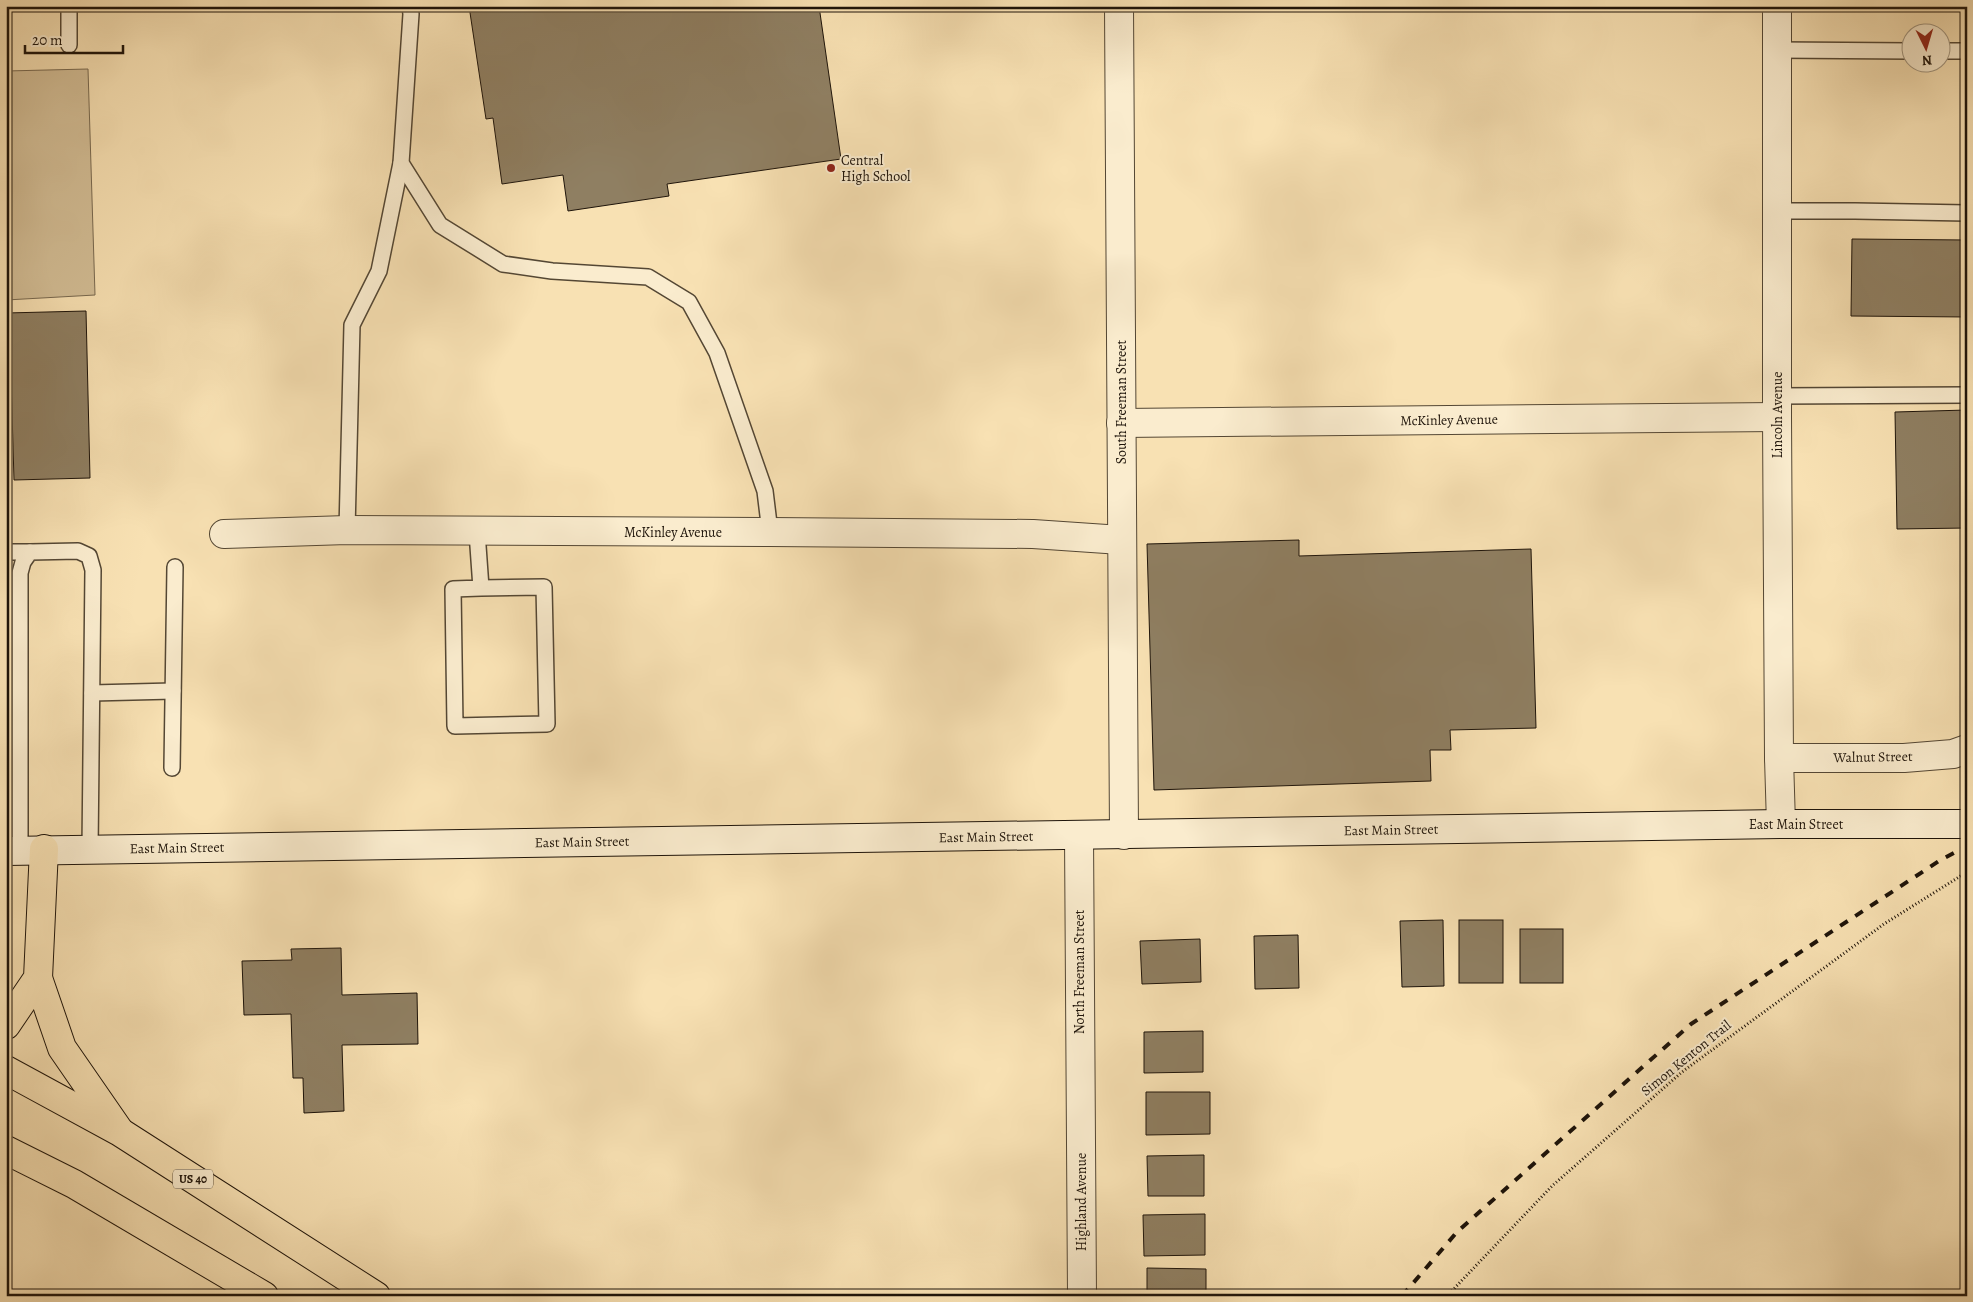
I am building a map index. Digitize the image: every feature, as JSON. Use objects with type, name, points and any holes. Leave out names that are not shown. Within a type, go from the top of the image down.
[{"type":"main road","points":[[23,850],[38,978],[62,1048],[120,1132]]},
{"type":"main road","points":[[6,1025],[38,978]]},
{"type":"main road","name":"US 40","points":[[6,1070],[120,1132],[376,1296]]},
{"type":"main road","points":[[6,1150],[74,1184],[264,1296]]},
{"type":"street","name":"South Freeman Street","points":[[1119,6],[1124,835]]},
{"type":"street","name":"Lincoln Avenue","points":[[1777,6],[1777,406],[1781,824]]},
{"type":"street","name":"McKinley Avenue","points":[[1121,424],[1777,406]]},
{"type":"street","name":"McKinley Avenue","points":[[224,534],[347,530],[770,532],[1033,534],[1121,540]]},
{"type":"street","name":"Walnut Street","points":[[1779,758],[1904,758],[1953,754],[1967,749]]},
{"type":"street","name":"East Main Street","points":[[23,850],[1079,836],[1781,824],[1967,824]]},
{"type":"street","name":"North Freeman Street","points":[[1079,836],[1080,1109]]},
{"type":"street","name":"Highland Avenue","points":[[1080,1109],[1082,1296]]},
{"type":"lane","points":[[69,6],[69,46]]},
{"type":"lane","points":[[347,530],[352,325],[379,271],[401,164],[410,6]]},
{"type":"lane","points":[[1777,50],[1900,51]]},
{"type":"lane","points":[[1950,51],[1967,52]]},
{"type":"lane","points":[[401,164],[440,224],[502,264],[552,270],[648,277],[689,302],[717,353],[765,491],[770,532]]},
{"type":"lane","points":[[1777,211],[1967,213]]},
{"type":"lane","points":[[1777,406],[1967,395]]},
{"type":"lane","points":[[477,532],[481,588]]},
{"type":"lane","points":[[6,552],[78,551],[89,556],[93,570],[90,849]]},
{"type":"lane","points":[[23,850],[20,573],[23,562],[30,552]]},
{"type":"lane","points":[[172,768],[175,567]]},
{"type":"lane","points":[[544,586],[547,724],[455,726],[453,588],[481,588],[544,586]]},
{"type":"lane","points":[[92,693],[173,691]]},
{"type":"path","name":"Simon Kenton Trail","points":[[1447,1296],[1552,1186],[1682,1072],[1884,924],[1967,872]]},
{"type":"shaded area","points":[[88,69],[95,295],[6,300],[6,71]]},
{"type":"building","points":[[469,6],[819,6],[841,159],[667,184],[669,196],[568,211],[563,175],[502,184],[493,118],[486,119]]},
{"type":"building","points":[[1852,239],[1967,240],[1967,317],[1851,316]]},
{"type":"building","points":[[86,311],[90,478],[14,480],[11,378],[6,379],[6,313]]},
{"type":"building","points":[[1967,410],[1967,528],[1897,529],[1895,412]]},
{"type":"building","points":[[1299,540],[1299,556],[1531,549],[1536,728],[1450,730],[1451,750],[1430,750],[1431,781],[1154,790],[1147,544]]},
{"type":"building","points":[[1443,920],[1444,986],[1402,987],[1400,921]]},
{"type":"building","points":[[1459,920],[1503,920],[1503,983],[1459,983]]},
{"type":"building","points":[[1520,929],[1563,929],[1563,983],[1520,983]]},
{"type":"building","points":[[1298,935],[1299,988],[1255,989],[1254,936]]},
{"type":"building","points":[[1200,939],[1201,982],[1142,984],[1140,941]]},
{"type":"building","points":[[341,948],[342,995],[417,993],[418,1044],[342,1045],[344,1111],[304,1113],[303,1078],[293,1078],[291,1014],[244,1015],[242,961],[292,960],[291,949]]},
{"type":"building","points":[[1203,1031],[1203,1072],[1144,1073],[1144,1032]]},
{"type":"building","points":[[1146,1092],[1210,1092],[1210,1134],[1146,1135]]},
{"type":"building","points":[[1204,1155],[1204,1196],[1148,1196],[1147,1156]]},
{"type":"building","points":[[1205,1214],[1205,1255],[1144,1256],[1143,1215]]},
{"type":"building","points":[[1147,1268],[1206,1269],[1206,1296],[1147,1296]]},
{"type":"railway","points":[[1402,1296],[1457,1232],[1691,1024],[1939,861],[1967,846]]},
{"type":"place","name":"Central High School","points":[[831,168]]}]
